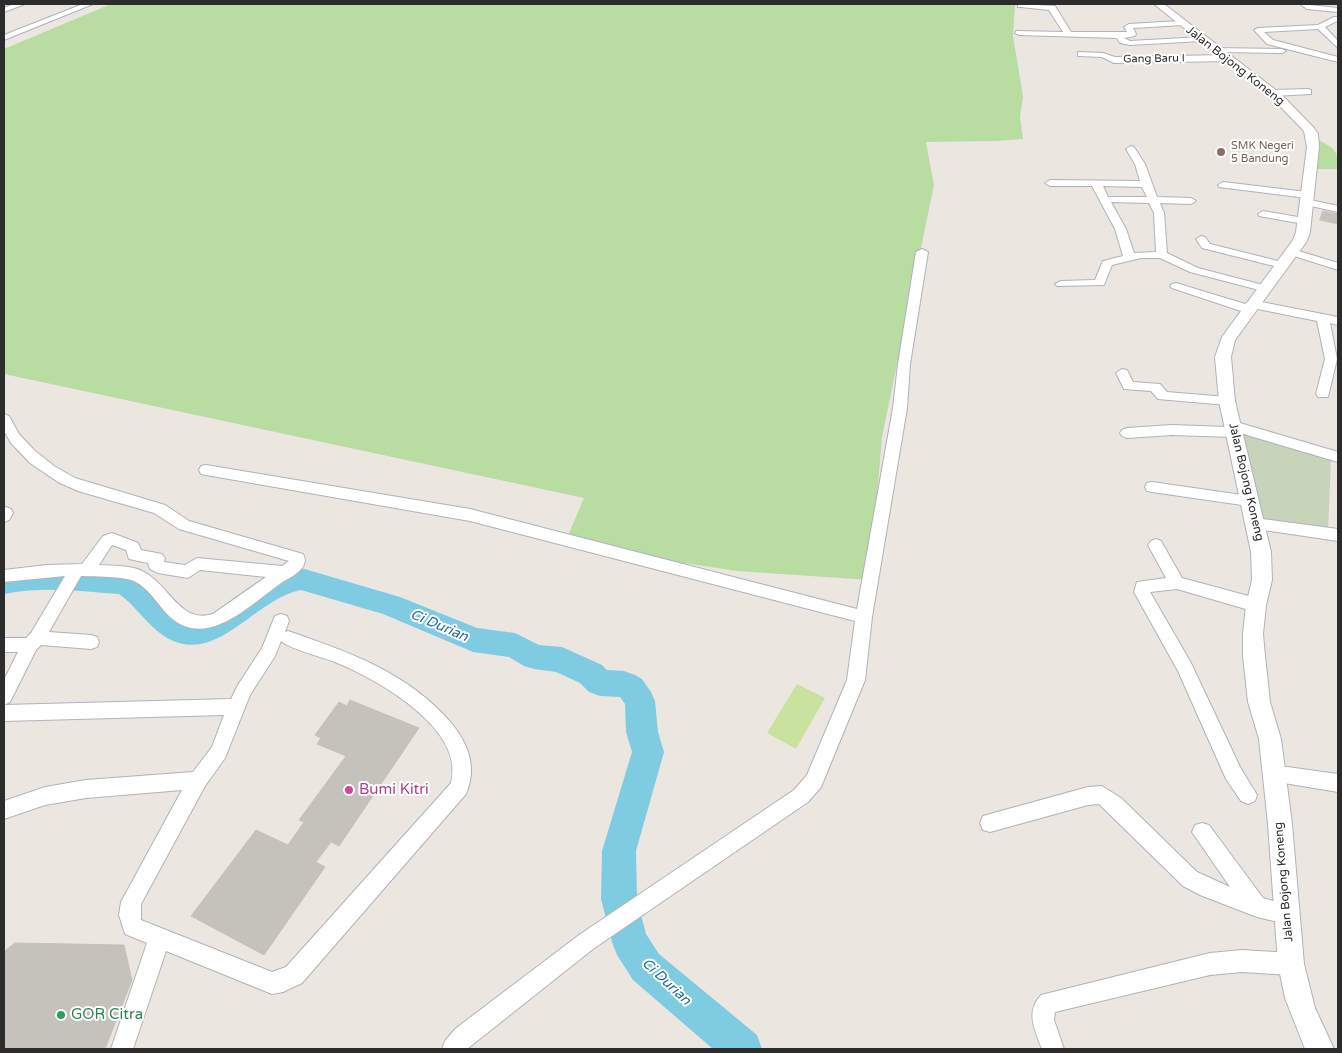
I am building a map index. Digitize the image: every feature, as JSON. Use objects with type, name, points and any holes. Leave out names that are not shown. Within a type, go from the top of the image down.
[{"type":"street","points":[[4,10],[21,4]]},
{"type":"street","points":[[4,29],[67,4]]},
{"type":"street","points":[[4,38],[89,4]]},
{"type":"street","name":"Jalan Bojong Koneng","points":[[1159,4],[1203,40],[1224,52],[1273,93],[1312,134],[1313,147],[1300,241],[1254,300],[1225,348],[1224,371],[1227,401],[1261,552],[1262,580],[1256,605],[1253,634],[1254,656],[1259,702],[1270,739],[1280,824],[1291,964],[1301,1011],[1320,1049]]},
{"type":"street","points":[[1304,4],[1307,7],[1338,10]]},
{"type":"street","points":[[1021,5],[1052,8],[1057,34]]},
{"type":"street","points":[[1055,16],[1068,34]]},
{"type":"street","points":[[1334,20],[1320,27],[1258,30],[1270,42],[1338,59]]},
{"type":"street","points":[[1119,36],[1132,34],[1129,26],[1180,23]]},
{"type":"street","points":[[1320,27],[1338,46]]},
{"type":"street","name":"Gang Baru I","points":[[1019,33],[1119,36],[1126,43],[1203,40]]},
{"type":"street","name":"Gang Baru I","points":[[1081,54],[1102,54],[1114,60],[1249,49],[1282,51],[1335,68],[1338,66]]},
{"type":"street","points":[[1273,93],[1308,92]]},
{"type":"street","points":[[1131,149],[1140,164],[1146,184],[1159,213],[1162,255]]},
{"type":"street","points":[[1050,183],[1146,184]]},
{"type":"street","points":[[1096,183],[1120,228],[1129,257]]},
{"type":"street","points":[[1223,185],[1306,206],[1338,209]]},
{"type":"street","points":[[1111,199],[1191,201]]},
{"type":"street","points":[[1263,214],[1306,206]]},
{"type":"street","points":[[1201,239],[1206,246],[1338,267]]},
{"type":"street","points":[[453,1049],[463,1037],[586,942],[801,796],[814,781],[856,680],[864,617],[900,408],[904,364],[922,252]]},
{"type":"street","points":[[1061,284],[1100,283],[1107,263],[1129,257],[1162,255],[1254,300]]},
{"type":"street","points":[[1176,286],[1254,300],[1338,321]]},
{"type":"street","points":[[1323,318],[1334,360],[1323,394]]},
{"type":"street","points":[[1122,373],[1130,386],[1155,387],[1162,396],[1227,401]]},
{"type":"street","points":[[4,419],[17,441],[38,462],[70,483],[100,493],[134,501],[175,516],[184,525],[298,558],[297,564],[286,573],[218,619],[207,624],[191,624],[177,613],[163,596],[137,576],[79,570],[22,573],[4,576]]},
{"type":"street","points":[[1127,433],[1233,429],[1338,456]]},
{"type":"street","points":[[206,470],[470,515],[864,617]]},
{"type":"street","points":[[1152,487],[1249,501]]},
{"type":"street","points":[[1255,524],[1338,535]]},
{"type":"street","points":[[4,698],[64,589],[79,570],[108,540],[112,539],[133,547],[134,554],[157,558],[155,565],[158,567],[188,572],[197,564],[286,573]]},
{"type":"street","points":[[1156,545],[1177,583]]},
{"type":"street","points":[[1248,795],[1232,773],[1185,668],[1142,592],[1144,586],[1149,584],[1177,583],[1256,605]]},
{"type":"street","points":[[285,629],[403,688],[421,702],[439,720],[451,737],[461,756],[463,771],[459,788],[320,948],[294,975],[284,981],[272,983],[132,928],[130,915],[131,902],[198,780],[219,752],[236,707],[244,690],[285,629]]},
{"type":"street","points":[[4,645],[34,642],[91,642]]},
{"type":"street","points":[[4,713],[236,707]]},
{"type":"street","points":[[1273,774],[1338,783]]},
{"type":"street","points":[[4,810],[45,796],[86,789],[198,780]]},
{"type":"street","points":[[990,823],[1088,796],[1102,795],[1114,804],[1190,879],[1206,888],[1257,907],[1287,914]]},
{"type":"street","points":[[1202,832],[1257,907]]},
{"type":"street","points":[[122,1049],[159,939]]},
{"type":"street","points":[[1052,1049],[1043,1020],[1043,1008],[1048,1003],[1210,964],[1242,961],[1291,964]]},
{"type":"green space","points":[[111,4],[1015,4],[1013,36],[1023,96],[1020,117],[1023,139],[926,142],[934,185],[882,437],[870,580],[737,571],[564,545],[584,498],[4,374],[4,49]]},
{"type":"green space","points":[[1317,139],[1334,150],[1338,169],[1313,169]]},
{"type":"green space","points":[[1233,422],[1331,459],[1328,532],[1259,523]]},
{"type":"green space","points":[[797,684],[825,698],[796,749],[767,733]]},
{"type":"building","points":[[1323,211],[1338,214],[1338,224],[1320,220]]},
{"type":"building","points":[[350,700],[419,728],[339,846],[331,842],[316,862],[325,867],[264,955],[191,916],[256,830],[288,845],[304,822],[299,820],[346,756],[317,744],[321,738],[315,735],[339,702],[347,706]]},
{"type":"building","name":"GOR Citra","points":[[15,943],[124,945],[132,980],[105,1049],[4,1049],[4,952]]},
{"type":"waterway","points":[[4,8],[15,4]]},
{"type":"waterway","name":"Ci Durian","points":[[4,583],[27,579],[53,578],[125,584],[138,592],[174,628],[185,633],[197,633],[212,629],[265,591],[277,585],[301,579],[390,605],[473,640],[515,645],[534,657],[562,660],[572,667],[591,674],[600,683],[624,684],[631,688],[640,701],[642,732],[648,752],[619,851],[619,899],[630,942],[646,967],[743,1049]]},
{"type":"place","name":"SMK Negeri 5 Bandung","points":[[1221,152]]},
{"type":"place","name":"Bumi Kitri","points":[[349,790]]},
{"type":"place","name":"GOR Citra","points":[[61,1015]]}]
